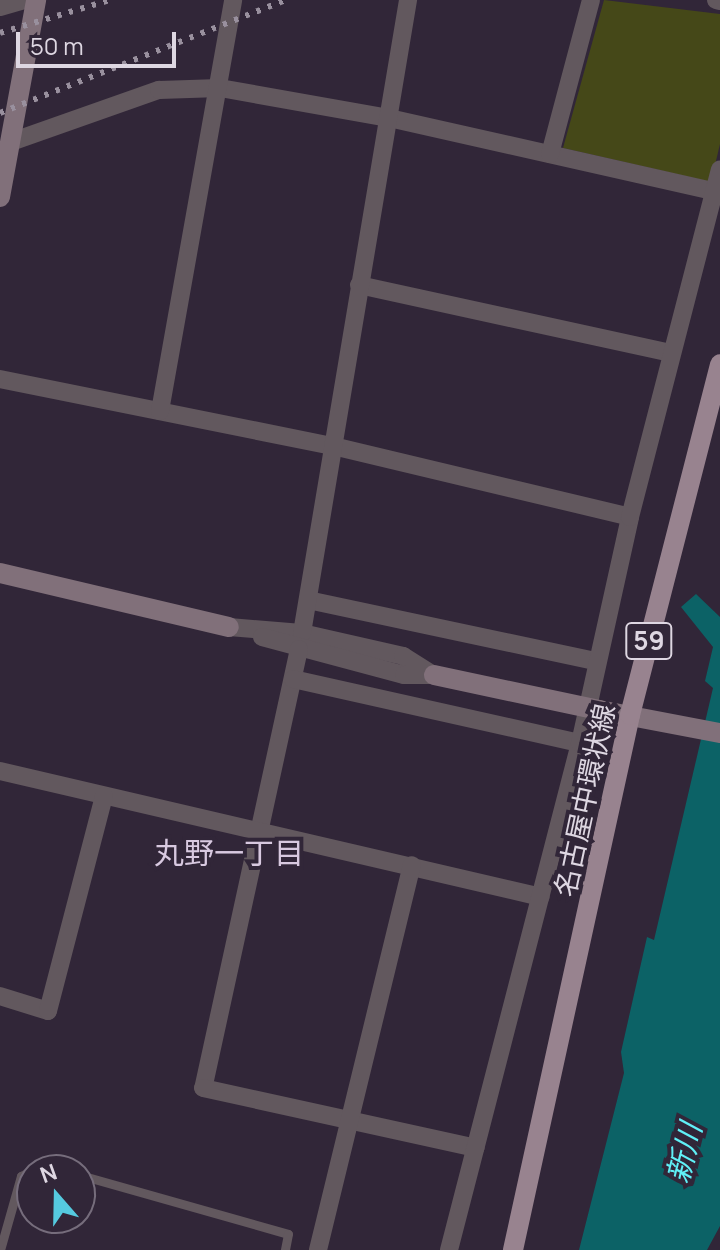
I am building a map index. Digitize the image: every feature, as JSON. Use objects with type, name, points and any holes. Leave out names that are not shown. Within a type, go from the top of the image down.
[{"type":"main road","name":"名古屋中環状線","points":[[513,1250],[720,364]]},
{"type":"street","points":[[0,7],[25,0]]},
{"type":"street","points":[[0,197],[36,0]]},
{"type":"street","points":[[160,411],[220,88],[233,0]]},
{"type":"street","points":[[408,0],[301,641],[203,1088],[475,1148]]},
{"type":"street","points":[[550,154],[591,0]]},
{"type":"street","points":[[11,142],[159,90],[220,88],[389,118],[714,191]]},
{"type":"street","points":[[449,1250],[580,743],[596,661],[670,353],[720,169]]},
{"type":"street","points":[[359,285],[670,353]]},
{"type":"street","points":[[0,379],[333,446],[630,517]]},
{"type":"street","points":[[0,573],[322,646],[404,675],[434,675],[720,733]]},
{"type":"street","points":[[308,600],[596,661]]},
{"type":"street","points":[[293,679],[580,743]]},
{"type":"street","points":[[0,771],[541,897]]},
{"type":"street","points":[[0,996],[48,1011],[104,796]]},
{"type":"street","points":[[318,1250],[412,865]]},
{"type":"lane","points":[[96,1180],[288,1234],[285,1250]]},
{"type":"lane","points":[[0,1250],[16,1194]]},
{"type":"shaded area","points":[[604,0],[720,14],[720,144],[711,182],[563,148]]},
{"type":"water","name":"新川","points":[[696,594],[720,617],[720,1226],[707,1250],[579,1250],[624,1073],[621,1052],[647,937],[654,940],[713,688],[705,681],[713,647],[681,607]]},
{"type":"railway","points":[[0,33],[110,0]]},
{"type":"railway","points":[[0,113],[286,0]]},
{"type":"district","name":"丸野一丁目","points":[[229,853]]}]
